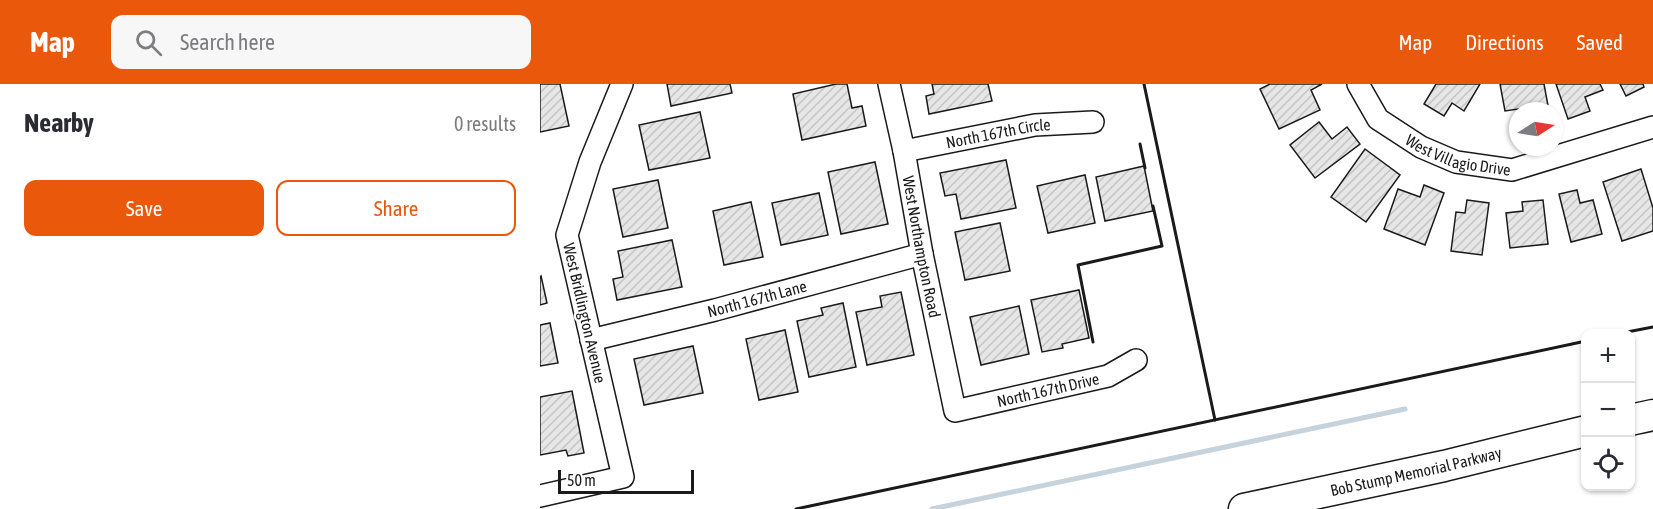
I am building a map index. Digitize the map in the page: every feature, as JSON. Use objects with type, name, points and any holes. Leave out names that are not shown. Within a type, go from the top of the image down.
[{"type":"highway","points":[[1635,419],[1653,415]]},
{"type":"highway","name":"Bob Stump Memorial Parkway","points":[[1244,509],[1444,466],[1581,432]]},
{"type":"street","name":"West Bridlington Avenue","points":[[540,496],[623,477],[567,235],[590,162],[622,84]]},
{"type":"street","name":"West Northampton Road","points":[[889,84],[955,411]]},
{"type":"street","name":"West Villagio Drive","points":[[1358,84],[1378,119],[1421,147],[1456,162],[1512,170],[1653,127]]},
{"type":"street","name":"North 167th Circle","points":[[904,151],[1035,124],[1093,122]]},
{"type":"street","name":"North 167th Lane","points":[[591,340],[715,310],[922,254]]},
{"type":"street","name":"North 167th Drive","points":[[955,411],[1108,376],[1136,360]]},
{"type":"building","points":[[540,84],[560,84],[569,126],[540,132]]},
{"type":"building","points":[[667,84],[730,84],[732,93],[671,106]]},
{"type":"building","points":[[836,84],[847,84],[852,108],[862,106],[866,126],[802,140],[793,94]]},
{"type":"building","points":[[932,84],[988,84],[992,101],[929,114],[926,96],[934,94]]},
{"type":"building","points":[[1270,84],[1322,84],[1311,90],[1320,110],[1279,129],[1260,89]]},
{"type":"building","points":[[1436,84],[1480,84],[1464,111],[1452,103],[1444,116],[1424,104]]},
{"type":"building","points":[[1500,84],[1544,84],[1547,102],[1509,102],[1509,110],[1505,111]]},
{"type":"building","points":[[1556,84],[1600,84],[1603,90],[1585,97],[1590,111],[1568,119]]},
{"type":"building","points":[[1620,84],[1643,84],[1644,87],[1626,96]]},
{"type":"building","points":[[700,112],[710,158],[649,170],[639,125]]},
{"type":"building","points":[[1319,122],[1332,139],[1347,127],[1360,144],[1315,178],[1290,145]]},
{"type":"building","points":[[1365,149],[1400,175],[1366,222],[1331,197]]},
{"type":"building","points":[[1006,160],[1016,208],[961,219],[956,194],[945,196],[940,173]]},
{"type":"building","points":[[875,162],[888,224],[841,234],[828,172]]},
{"type":"building","points":[[1144,166],[1153,211],[1105,221],[1096,177]]},
{"type":"building","points":[[1641,169],[1653,208],[1653,231],[1622,241],[1603,182]]},
{"type":"building","points":[[1085,175],[1095,223],[1048,233],[1037,186]]},
{"type":"building","points":[[658,180],[668,228],[623,237],[613,189]]},
{"type":"building","points":[[1424,185],[1444,193],[1425,245],[1384,229],[1398,189],[1420,197]]},
{"type":"building","points":[[1577,190],[1580,203],[1593,200],[1602,234],[1571,242],[1559,194]]},
{"type":"building","points":[[819,193],[828,235],[781,245],[772,203]]},
{"type":"building","points":[[1467,200],[1489,203],[1482,255],[1451,251],[1456,212],[1465,213]]},
{"type":"building","points":[[1543,200],[1548,244],[1510,248],[1506,213],[1523,211],[1522,202]]},
{"type":"building","points":[[751,202],[763,257],[724,265],[713,211]]},
{"type":"building","points":[[1000,223],[1010,271],[965,280],[955,232]]},
{"type":"building","points":[[672,240],[682,287],[617,300],[613,279],[623,277],[618,251]]},
{"type":"building","points":[[540,277],[547,303],[540,305]]},
{"type":"building","points":[[1079,290],[1089,338],[1062,344],[1063,348],[1042,352],[1031,300]]},
{"type":"building","points":[[901,292],[914,355],[867,365],[856,312],[882,307],[880,296]]},
{"type":"building","points":[[843,303],[856,367],[809,377],[797,321],[823,315],[821,308]]},
{"type":"building","points":[[1019,306],[1029,354],[981,365],[970,317]]},
{"type":"building","points":[[550,323],[558,363],[540,366],[540,325]]},
{"type":"building","points":[[785,330],[798,392],[759,400],[746,339]]},
{"type":"building","points":[[693,346],[703,393],[644,405],[634,359]]},
{"type":"building","points":[[572,391],[584,453],[568,456],[566,450],[540,455],[540,397]]},
{"type":"waterway","points":[[932,509],[1405,409]]},
{"type":"wall","points":[[1144,84],[1215,420]]},
{"type":"wall","points":[[1140,144],[1145,168]]},
{"type":"wall","points":[[1093,342],[1078,265],[1162,246],[1153,206]]},
{"type":"wall","points":[[1635,330],[1653,327]]},
{"type":"wall","points":[[796,509],[1581,342]]}]
